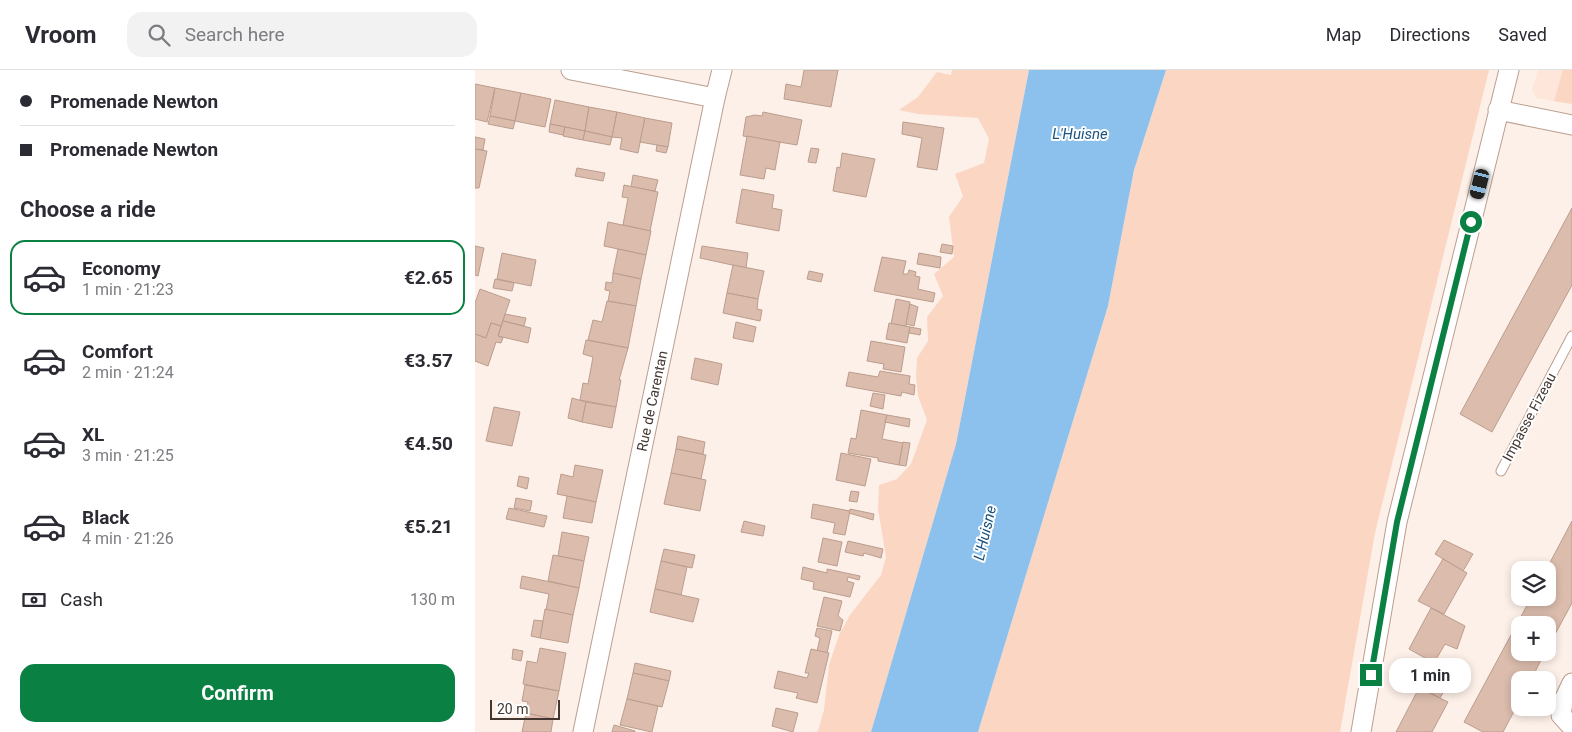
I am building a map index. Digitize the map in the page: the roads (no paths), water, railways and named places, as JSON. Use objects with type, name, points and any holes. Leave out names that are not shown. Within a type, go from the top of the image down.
[{"type":"street","points":[[571,70],[715,98]]},
{"type":"street","name":"Rue de Carentan","points":[[583,732],[722,70]]},
{"type":"street","points":[[1361,732],[1397,522],[1509,70]]},
{"type":"street","points":[[1498,110],[1572,125]]},
{"type":"street","points":[[1572,684],[1563,702],[1561,715],[1572,727]]},
{"type":"lane","name":"Impasse Fizeau","points":[[1501,471],[1572,336]]},
{"type":"water","name":"L'Huisne","points":[[1029,70],[1166,70],[1134,170],[1108,306],[978,732],[871,732],[956,444]]}]
